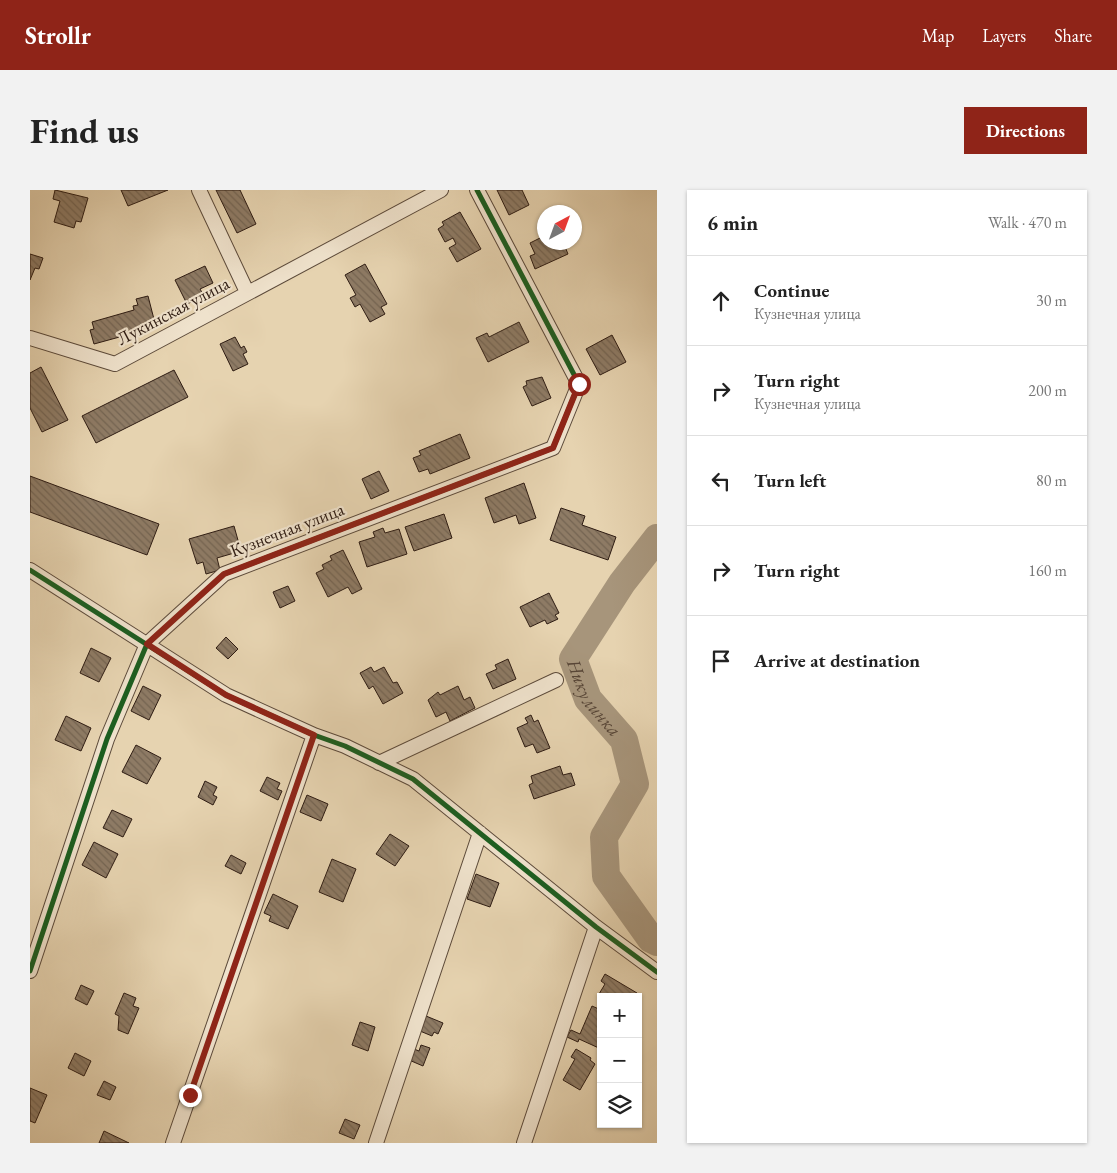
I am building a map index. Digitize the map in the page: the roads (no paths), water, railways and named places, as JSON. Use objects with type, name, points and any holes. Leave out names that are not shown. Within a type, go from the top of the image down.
[{"type":"street","name":"Лукинская улица","points":[[199,190],[247,292]]},
{"type":"street","name":"Лукинская улица","points":[[30,338],[115,364],[441,190]]},
{"type":"street","name":"Кузнечная улица","points":[[30,972],[107,739],[147,644],[224,574],[553,448],[579,384],[477,190]]},
{"type":"street","points":[[30,570],[226,695],[314,735],[345,746],[413,779],[596,927],[657,972]]},
{"type":"street","points":[[379,763],[556,680]]},
{"type":"street","points":[[173,1143],[314,735]]},
{"type":"street","points":[[376,1143],[480,833]]},
{"type":"street","points":[[524,1143],[596,927]]},
{"type":"waterway","name":"Никулинка","points":[[657,538],[622,583],[573,659],[588,699],[624,740],[635,784],[604,837],[606,876],[651,939],[657,942]]}]
